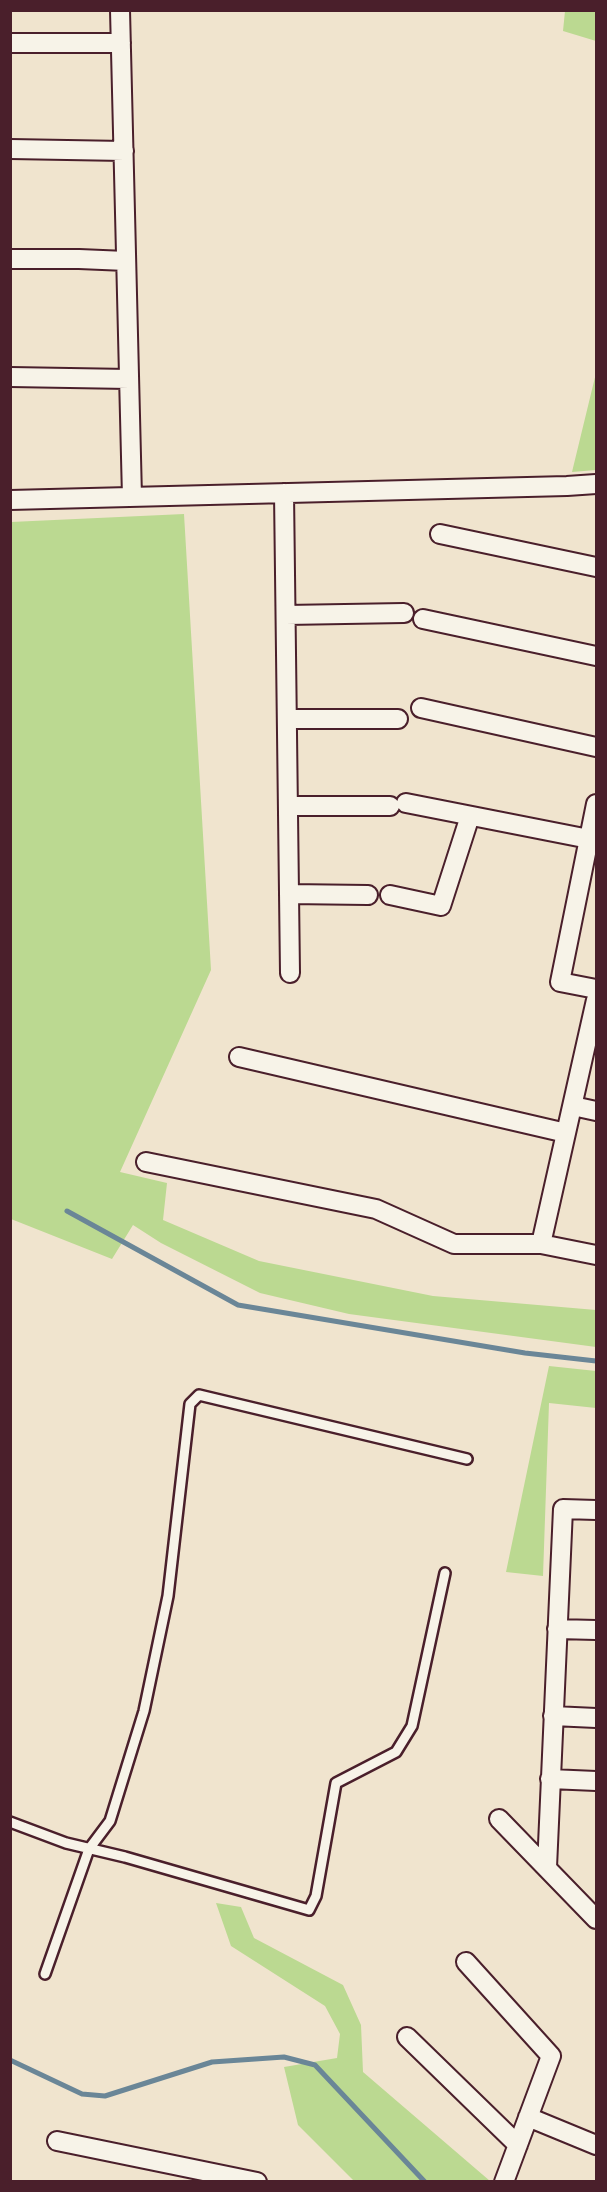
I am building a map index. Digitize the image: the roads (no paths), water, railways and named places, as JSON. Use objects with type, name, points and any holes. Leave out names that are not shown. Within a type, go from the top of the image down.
[{"type":"street","points":[[120,10],[132,497]]},
{"type":"street","points":[[10,43],[121,43]]},
{"type":"street","points":[[10,149],[123,151]]},
{"type":"street","points":[[10,259],[126,261]]},
{"type":"street","points":[[10,377],[129,379]]},
{"type":"street","points":[[10,500],[597,484]]},
{"type":"street","points":[[284,493],[290,973]]},
{"type":"street","points":[[440,534],[597,567]]},
{"type":"street","points":[[286,615],[404,613]]},
{"type":"street","points":[[423,619],[597,656]]},
{"type":"street","points":[[421,708],[597,747]]},
{"type":"street","points":[[287,719],[398,719]]},
{"type":"street","points":[[597,804],[590,839],[590,873],[560,982],[597,989]]},
{"type":"street","points":[[288,806],[398,805],[590,839]]},
{"type":"street","points":[[390,895],[441,906],[470,816]]},
{"type":"street","points":[[289,894],[368,895]]},
{"type":"street","points":[[541,1244],[597,1000]]},
{"type":"street","points":[[239,1057],[566,1133]]},
{"type":"street","points":[[573,1106],[597,1111]]},
{"type":"street","points":[[146,1162],[376,1209],[454,1244],[541,1244],[597,1255]]},
{"type":"street","points":[[547,1867],[562,1509],[597,1510]]},
{"type":"street","points":[[557,1629],[597,1630]]},
{"type":"street","points":[[553,1716],[597,1718]]},
{"type":"street","points":[[550,1779],[597,1781]]},
{"type":"street","points":[[499,1819],[597,1919]]},
{"type":"street","points":[[466,1962],[550,2056],[504,2181]]},
{"type":"street","points":[[407,2037],[518,2145]]},
{"type":"street","points":[[528,2117],[597,2145]]},
{"type":"street","points":[[57,2140],[257,2181]]},
{"type":"lane","points":[[45,1974],[89,1849],[110,1821],[144,1711],[168,1596],[190,1404],[199,1395],[466,1459]]},
{"type":"lane","points":[[10,1822],[66,1843],[309,1910],[316,1896],[336,1783],[396,1752],[412,1726],[445,1573]]},
{"type":"waterway","points":[[67,1211],[238,1305],[525,1353],[596,1361]]},
{"type":"waterway","points":[[10,2060],[82,2094],[105,2096],[212,2062],[284,2057],[315,2065],[425,2182]]}]
